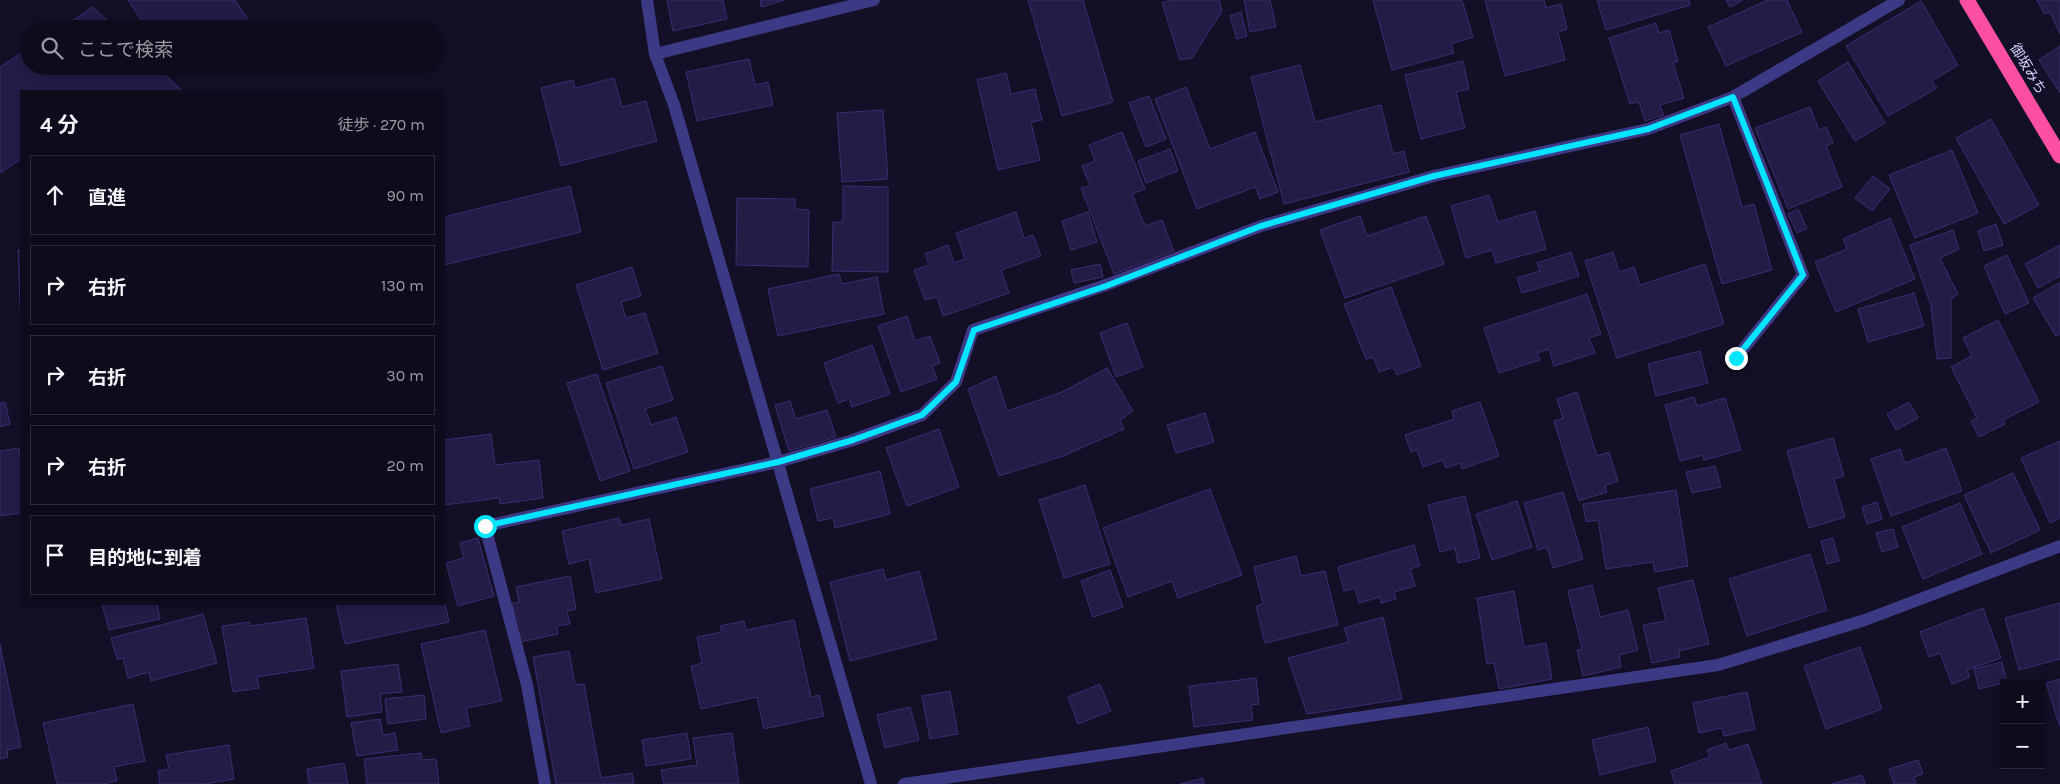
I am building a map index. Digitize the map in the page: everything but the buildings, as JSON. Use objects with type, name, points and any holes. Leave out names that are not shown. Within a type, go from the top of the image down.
[{"type":"highway","name":"御坂みち","points":[[1967,0],[2060,156]]},
{"type":"street","points":[[647,0],[656,54],[674,105],[871,784]]},
{"type":"street","points":[[656,54],[874,0]]},
{"type":"street","points":[[545,784],[526,685],[485,526],[778,462],[853,440],[922,415],[956,382],[974,330],[1106,286],[1261,226],[1434,176],[1648,129],[1733,97],[1898,0]]},
{"type":"street","points":[[1733,97],[1803,275],[1736,358]]},
{"type":"street","points":[[904,784],[1718,665],[1865,620],[2060,546]]},
{"type":"route","points":[[485,526],[778,462],[853,440],[922,415],[956,382],[974,330],[1106,286],[1261,226],[1434,176],[1648,129],[1733,97],[1803,275],[1736,358]]}]
